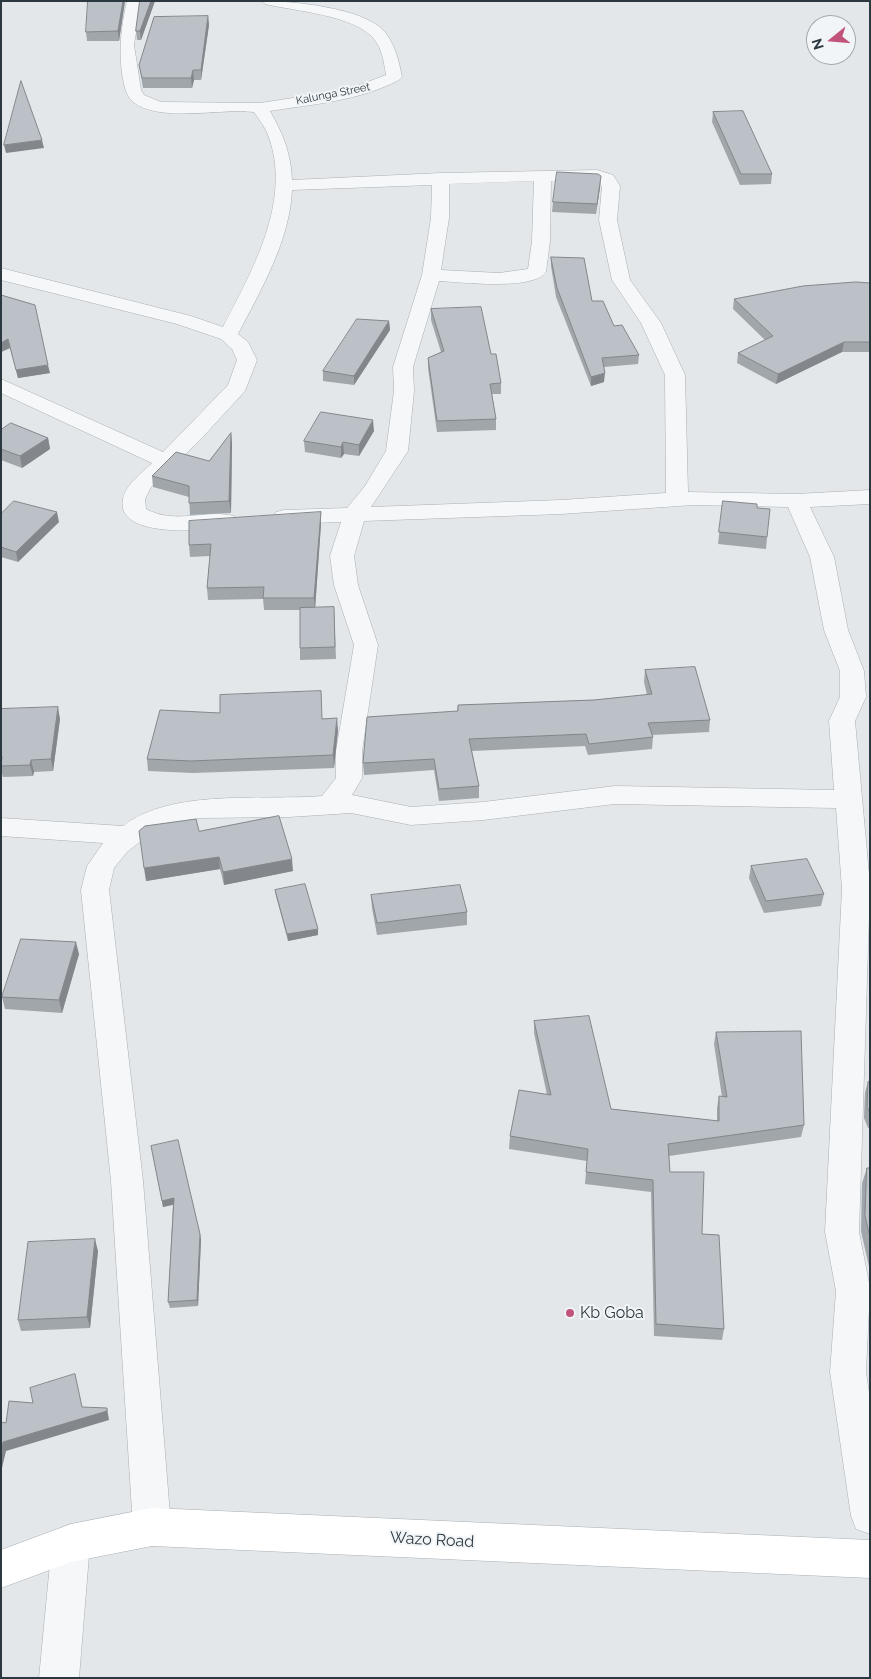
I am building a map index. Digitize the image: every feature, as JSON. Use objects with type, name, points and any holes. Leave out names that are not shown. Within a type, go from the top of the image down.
[{"type":"main road","name":"Wazo Road","points":[[1,1569],[71,1543],[152,1527],[870,1560]]},
{"type":"street","points":[[134,1],[125,40],[133,89],[139,99],[148,104],[163,107],[244,105],[260,108],[273,131],[283,160],[283,186],[276,226],[267,256],[228,335]]},
{"type":"street","name":"Kalunga Street","points":[[260,108],[349,93],[382,84],[394,77],[390,54],[376,31],[363,22],[270,1]]},
{"type":"street","points":[[283,186],[441,178],[597,175],[607,179],[611,186],[608,220],[621,280],[651,324],[675,374],[677,498]]},
{"type":"street","points":[[431,275],[509,278],[528,276],[537,272],[541,241],[543,176]]},
{"type":"street","points":[[330,804],[341,792],[349,778],[349,751],[366,645],[346,585],[342,556],[350,534],[354,514],[374,488],[397,450],[404,391],[403,367],[431,275],[440,218],[441,178]]},
{"type":"street","points":[[1,274],[184,320],[228,335],[241,346],[247,360],[238,388],[193,436],[142,484],[134,499],[135,512],[154,522],[187,524],[354,514],[561,507],[677,498],[796,501],[870,498]]},
{"type":"street","points":[[1,385],[165,461]]},
{"type":"street","points":[[796,501],[822,556],[836,630],[852,671],[853,697],[859,707],[842,721],[847,799],[861,868],[856,889],[842,1232],[853,1291],[848,1372],[858,1448],[870,1516]]},
{"type":"street","points":[[152,1527],[127,1181],[94,890],[102,866],[117,845],[147,824],[168,815],[199,809],[289,808],[351,804],[412,816],[483,811],[615,795],[847,799]]},
{"type":"street","points":[[1,827],[116,834],[117,845]]},
{"type":"street","points":[[59,1678],[71,1543]]},
{"type":"building","points":[[88,1],[123,1],[118,31],[86,32]]},
{"type":"building","points":[[140,1],[151,1],[140,31],[136,31]]},
{"type":"building","points":[[208,16],[201,70],[193,70],[191,78],[142,78],[139,65],[154,17]]},
{"type":"building","points":[[21,81],[42,140],[4,145]]},
{"type":"building","points":[[743,111],[772,174],[741,174],[713,112]]},
{"type":"building","points":[[557,172],[598,174],[601,176],[597,204],[553,202]]},
{"type":"building","points":[[551,257],[584,258],[592,301],[603,301],[614,326],[622,325],[639,355],[602,358],[605,373],[591,377],[557,288]]},
{"type":"building","points":[[856,282],[870,283],[870,342],[844,342],[778,374],[738,353],[773,336],[734,299],[803,286]]},
{"type":"building","points":[[1,295],[35,305],[48,365],[16,370],[8,339],[1,343]]},
{"type":"building","points":[[481,307],[491,354],[496,354],[501,383],[490,384],[496,419],[437,421],[428,358],[444,351],[431,309]]},
{"type":"building","points":[[357,319],[389,321],[354,376],[323,371]]},
{"type":"building","points":[[321,412],[373,420],[359,445],[343,442],[341,447],[304,441]]},
{"type":"building","points":[[11,423],[48,438],[20,456],[1,449],[1,430]]},
{"type":"building","points":[[231,433],[229,501],[189,503],[189,486],[152,476],[176,452],[209,461]]},
{"type":"building","points":[[14,501],[57,512],[16,552],[1,547],[1,514]]},
{"type":"building","points":[[723,501],[757,504],[757,508],[770,509],[767,537],[719,532]]},
{"type":"building","points":[[321,512],[314,598],[263,598],[264,587],[207,588],[211,544],[189,545],[189,521]]},
{"type":"building","points":[[334,607],[335,647],[300,648],[300,608]]},
{"type":"building","points":[[695,667],[710,720],[648,723],[653,737],[589,744],[586,734],[469,739],[479,786],[439,789],[434,759],[363,763],[367,717],[458,711],[458,705],[594,700],[652,694],[645,670]]},
{"type":"building","points":[[321,691],[322,719],[337,718],[333,755],[191,761],[147,759],[160,710],[220,713],[220,695]]},
{"type":"building","points":[[58,707],[51,759],[31,760],[30,765],[1,766],[1,709]]},
{"type":"building","points":[[279,816],[292,859],[223,872],[219,857],[144,868],[139,831],[145,826],[196,819],[199,831]]},
{"type":"building","points":[[807,859],[824,894],[766,901],[751,866]]},
{"type":"building","points":[[305,884],[318,929],[287,934],[275,890]]},
{"type":"building","points":[[460,885],[467,912],[377,923],[371,895]]},
{"type":"building","points":[[21,939],[76,942],[59,1000],[2,997]]},
{"type":"building","points":[[589,1016],[611,1109],[719,1121],[719,1096],[727,1097],[716,1032],[801,1031],[804,1125],[668,1144],[670,1172],[704,1172],[702,1234],[719,1235],[724,1329],[656,1324],[653,1180],[586,1172],[588,1149],[510,1136],[519,1090],[551,1095],[534,1021]]},
{"type":"building","points":[[870,1081],[870,1113],[867,1107],[868,1082]]},
{"type":"building","points":[[178,1140],[200,1234],[197,1300],[168,1302],[174,1198],[162,1201],[151,1146]]},
{"type":"building","points":[[867,1168],[870,1168],[870,1237],[865,1216]]},
{"type":"building","points":[[95,1239],[87,1317],[18,1320],[28,1242]]},
{"type":"building","points":[[75,1374],[82,1407],[107,1408],[107,1411],[3,1442],[1,1450],[1,1422],[6,1423],[9,1401],[33,1403],[30,1388]]},
{"type":"place","name":"Kb Goba","points":[[570,1313]]}]
